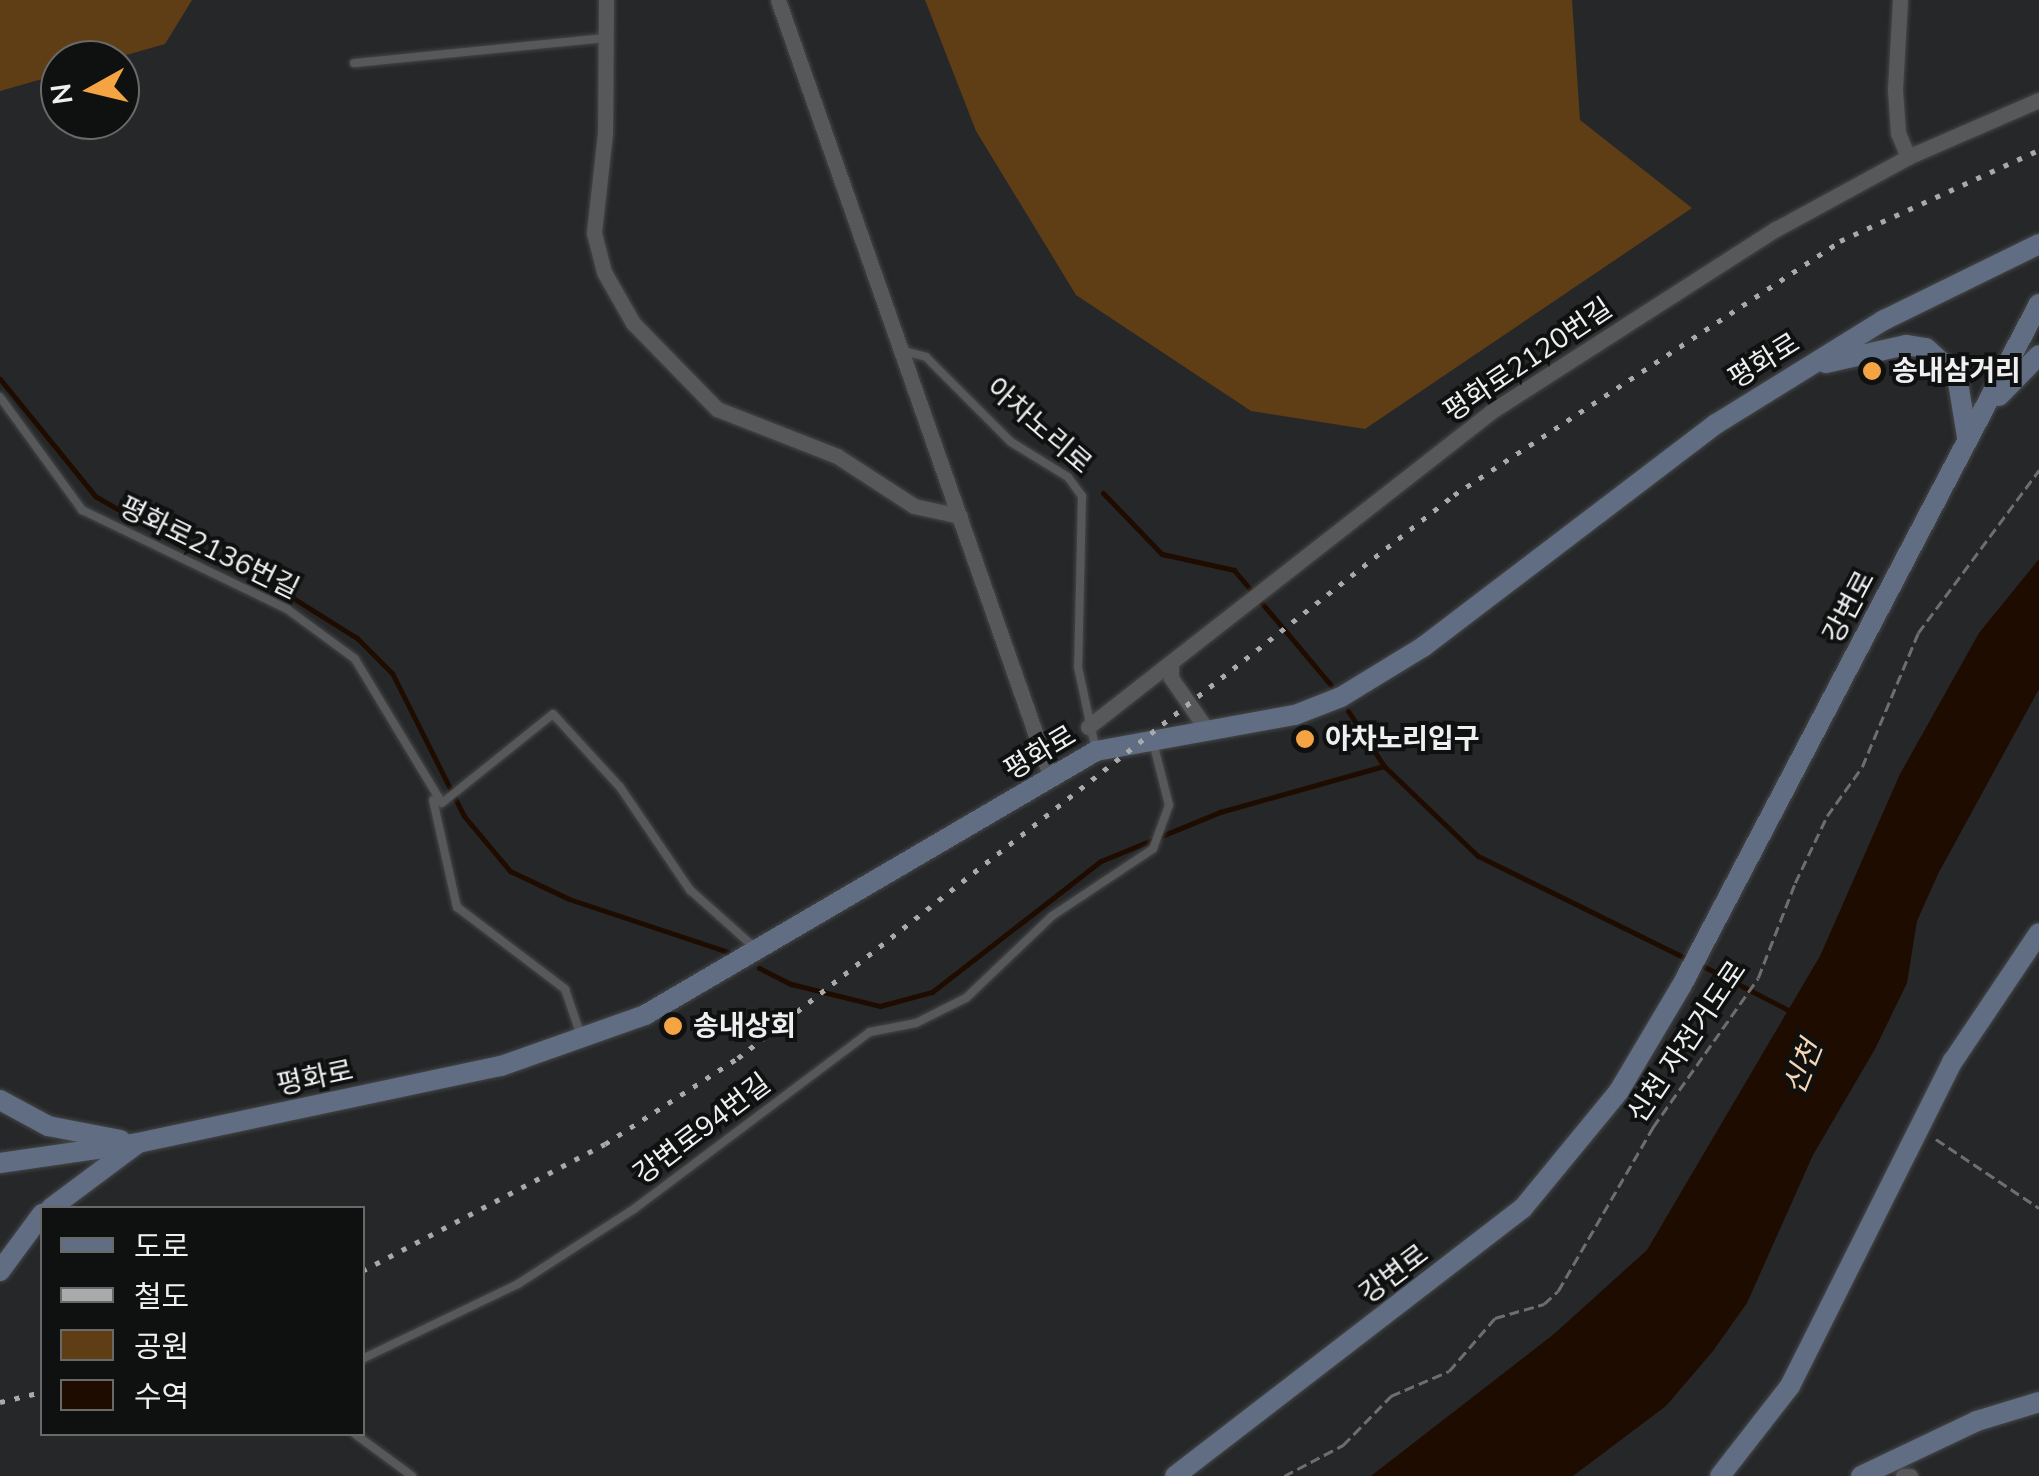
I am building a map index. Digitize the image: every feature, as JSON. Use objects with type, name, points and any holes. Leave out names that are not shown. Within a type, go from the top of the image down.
[{"type":"main road","name":"평화로","points":[[0,1163],[138,1144],[501,1066],[645,1015],[1096,751],[1152,736],[1320,708],[1394,666],[1701,434],[1800,370],[2039,244]]},
{"type":"main road","name":"강변로","points":[[1175,1476],[1523,1208],[1619,1091],[1682,986],[2039,304]]},
{"type":"main road","points":[[1800,370],[1906,345],[1926,348],[1958,376],[1968,437]]},
{"type":"main road","points":[[1980,416],[2039,355]]},
{"type":"main road","points":[[1720,1476],[1790,1386],[1954,1060],[2039,933]]},
{"type":"main road","points":[[0,1100],[48,1126],[138,1144]]},
{"type":"main road","points":[[53,1206],[138,1144]]},
{"type":"main road","points":[[0,1271],[40,1217]]},
{"type":"main road","points":[[1861,1476],[1977,1421],[2039,1402]]},
{"type":"street","points":[[606,0],[605,133],[594,233],[604,272],[634,322],[717,409],[837,456],[914,506],[960,516]]},
{"type":"street","points":[[778,0],[1051,778]]},
{"type":"street","points":[[1900,0],[1895,90],[1898,133],[1908,157]]},
{"type":"street","name":"평화로2120번길","points":[[1088,727],[1492,411],[1776,229],[1908,157],[2039,100]]},
{"type":"street","points":[[1171,663],[1171,678],[1205,727]]},
{"type":"lane","points":[[354,63],[604,38]]},
{"type":"lane","name":"아차노리로","points":[[902,350],[926,358],[1011,442],[1068,478],[1082,496],[1078,668],[1096,751]]},
{"type":"lane","name":"평화로2136번길","points":[[0,397],[82,510],[287,609],[354,659],[433,798],[457,908],[565,988],[582,1040]]},
{"type":"lane","points":[[433,798],[442,804],[474,783],[552,714],[620,787],[690,890],[759,951]]},
{"type":"lane","name":"강변로94번길","points":[[365,1358],[518,1284],[584,1241],[870,1032],[916,1023],[966,998],[1052,916],[1153,849],[1169,804],[1152,736]]},
{"type":"lane","points":[[358,1436],[412,1476]]},
{"type":"path","name":"신천 자전거도로","points":[[1284,1476],[1343,1444],[1392,1396],[1449,1371],[1495,1318],[1544,1304],[1558,1290],[1653,1126],[1747,999],[1827,816],[1862,767],[1918,633],[2039,470]]},
{"type":"path","points":[[1919,1129],[2039,1208]]},
{"type":"green space","points":[[0,0],[192,0],[165,44],[140,51],[140,40],[40,40],[40,80],[0,91]]},
{"type":"green space","points":[[925,0],[1572,0],[1580,120],[1692,208],[1365,429],[1251,411],[1076,295],[976,131]]},
{"type":"water","name":"신천","points":[[2039,559],[2039,689],[1938,874],[1917,921],[1907,983],[1875,1049],[1813,1155],[1747,1303],[1713,1351],[1666,1406],[1573,1476],[1371,1476],[1554,1334],[1647,1250],[1820,956],[1900,774],[1979,633]]},
{"type":"waterway","points":[[0,379],[95,496],[183,547],[274,586],[357,638],[392,673],[464,816],[510,871],[569,899],[728,952]]},
{"type":"waterway","points":[[1103,493],[1162,554],[1234,570],[1331,685]]},
{"type":"waterway","points":[[1348,711],[1384,766]]},
{"type":"waterway","points":[[759,968],[791,984],[880,1006],[932,992],[1101,861],[1220,812],[1384,766],[1478,856],[1691,961]]},
{"type":"waterway","points":[[1701,965],[1794,1013]]},
{"type":"railway","points":[[365,1269],[605,1144],[738,1058],[1454,495],[1840,241],[2039,150]]},
{"type":"railway","points":[[0,1402],[40,1392]]},
{"type":"place","name":"송내삼거리","points":[[1872,371]]},
{"type":"place","name":"아차노리입구","points":[[1305,739]]},
{"type":"place","name":"송내상회","points":[[673,1026]]}]
